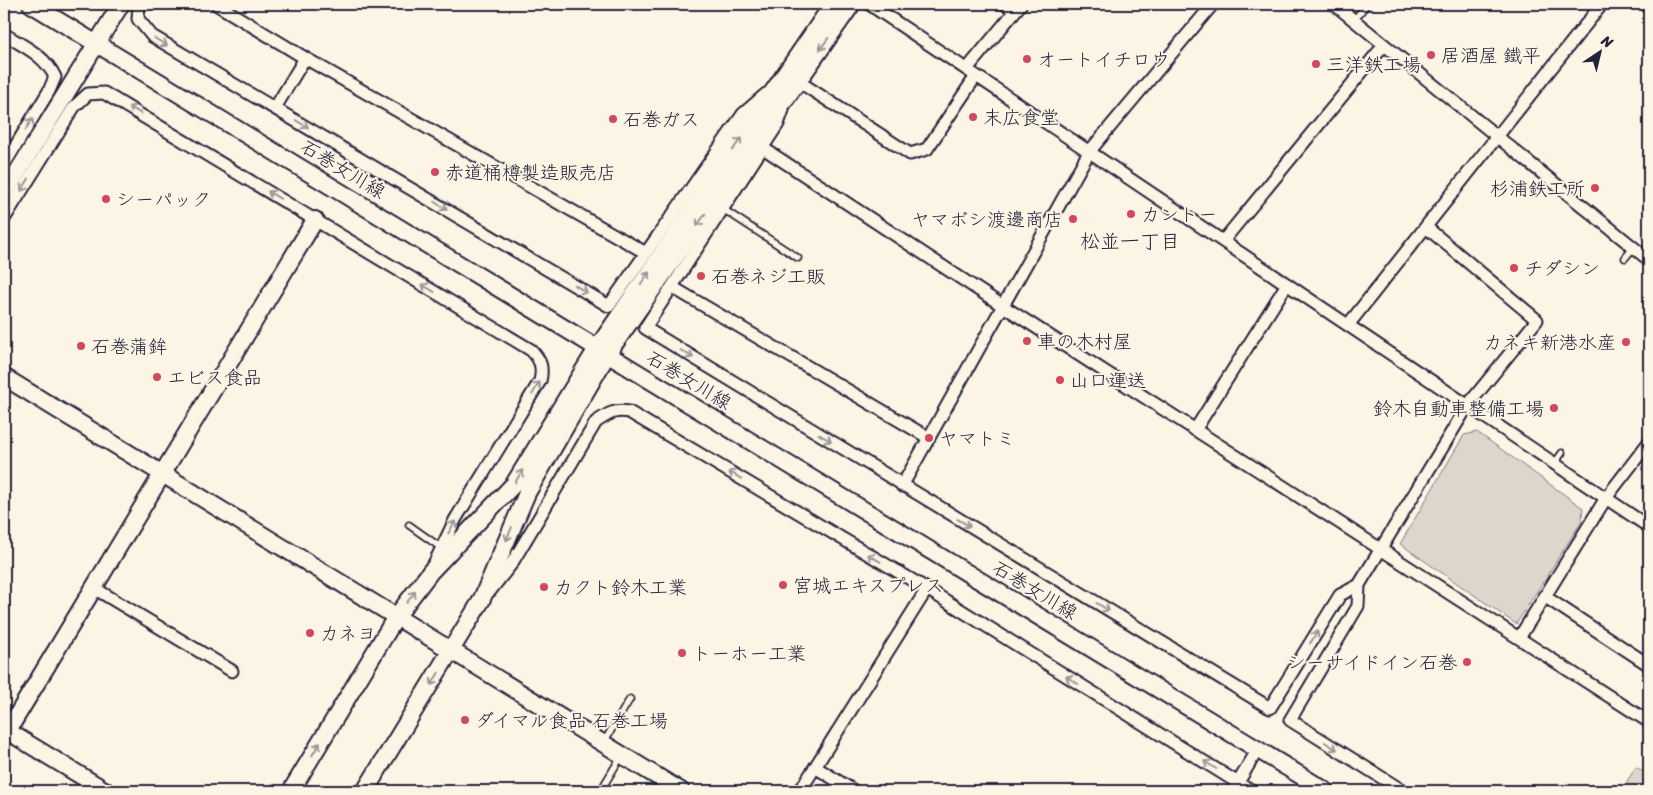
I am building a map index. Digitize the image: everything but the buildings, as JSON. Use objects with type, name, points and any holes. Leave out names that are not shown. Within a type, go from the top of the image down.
[{"type":"street","name":"石巻女川線","points":[[31,4],[1326,791]]},
{"type":"street","points":[[4,194],[121,4]]},
{"type":"street","points":[[139,4],[138,19],[152,36],[609,306],[743,114],[789,85]]},
{"type":"street","points":[[216,4],[305,58],[646,253]]},
{"type":"street","points":[[832,4],[789,85],[778,124],[645,328],[1270,708],[1340,595],[1359,585]]},
{"type":"street","points":[[291,791],[396,617],[431,571],[514,484],[603,350],[789,85],[852,4]]},
{"type":"street","points":[[869,4],[1649,527]]},
{"type":"street","points":[[789,85],[910,154],[927,149],[971,72],[1021,4]]},
{"type":"street","points":[[902,486],[1089,152],[1213,4]]},
{"type":"street","points":[[1334,4],[1649,260]]},
{"type":"street","points":[[1348,326],[1602,4]]},
{"type":"street","points":[[4,34],[40,57],[50,66],[55,77],[49,91],[4,165]]},
{"type":"street","points":[[1223,241],[1384,44]]},
{"type":"street","points":[[274,108],[305,58]]},
{"type":"street","points":[[4,219],[74,107],[88,94],[96,92],[111,96],[538,356],[542,365],[540,381],[440,547],[431,571]]},
{"type":"street","points":[[763,148],[1003,306],[1649,722]]},
{"type":"street","points":[[106,791],[5,732],[94,588],[315,220]]},
{"type":"street","points":[[1403,791],[1290,720],[1358,606],[1359,585],[1468,405],[1537,320],[1426,227]]},
{"type":"street","points":[[1195,430],[1287,284]]},
{"type":"street","points":[[672,287],[929,438]]},
{"type":"street","points":[[365,791],[481,601],[527,493],[603,350]]},
{"type":"street","points":[[4,377],[681,791]]},
{"type":"street","points":[[481,601],[512,564],[596,422],[610,412],[619,410],[629,412],[927,589],[1236,787],[1252,791]]},
{"type":"street","points":[[1519,638],[1606,498],[1649,442]]},
{"type":"street","points":[[94,588],[232,671]]},
{"type":"street","points":[[800,791],[927,589]]},
{"type":"street","points":[[1544,596],[1649,665]]},
{"type":"street","points":[[1236,787],[1258,749]]},
{"type":"street","points":[[815,768],[854,791]]},
{"type":"lane","points":[[1000,4],[1013,14]]},
{"type":"lane","points":[[1354,20],[1367,4]]},
{"type":"lane","points":[[723,209],[798,258]]},
{"type":"lane","points":[[1625,258],[1634,247]]},
{"type":"lane","points":[[1554,464],[1562,453]]},
{"type":"lane","points":[[409,525],[440,547]]},
{"type":"lane","points":[[603,744],[630,699]]},
{"type":"lane","points":[[601,790],[622,755]]},
{"type":"shaded area","points":[[1477,432],[1583,508],[1582,521],[1516,624],[1400,544],[1464,435]]},
{"type":"shaded area","points":[[1636,767],[1649,776],[1649,791],[1621,791]]},
{"type":"place","name":"居酒屋 鐵平","points":[[1431,55]]},
{"type":"place","name":"オートイチロウ","points":[[1027,59]]},
{"type":"place","name":"三洋鉄工場","points":[[1316,64]]},
{"type":"place","name":"末広食堂","points":[[973,117]]},
{"type":"place","name":"石巻ガス","points":[[613,119]]},
{"type":"place","name":"赤道桶樽製造販売店","points":[[435,172]]},
{"type":"place","name":"杉浦鉄工所","points":[[1595,188]]},
{"type":"place","name":"シーパック","points":[[106,199]]},
{"type":"place","name":"カントー","points":[[1131,214]]},
{"type":"place","name":"ヤマボシ渡邊商店","points":[[1073,219]]},
{"type":"place","name":"チダシン","points":[[1514,268]]},
{"type":"place","name":"石巻ネジ工販","points":[[701,276]]},
{"type":"place","name":"車の木村屋","points":[[1027,341]]},
{"type":"place","name":"カネキ新港水産","points":[[1626,342]]},
{"type":"place","name":"石巻蒲鉾","points":[[81,346]]},
{"type":"place","name":"エビス食品","points":[[157,377]]},
{"type":"place","name":"山口運送","points":[[1060,380]]},
{"type":"place","name":"鈴木自動車整備工場","points":[[1554,408]]},
{"type":"place","name":"ヤマトミ","points":[[929,438]]},
{"type":"place","name":"宮城エキスプレス","points":[[783,585]]},
{"type":"place","name":"カクト鈴木工業","points":[[544,587]]},
{"type":"place","name":"カネヨ","points":[[310,633]]},
{"type":"place","name":"トーホー工業","points":[[682,653]]},
{"type":"place","name":"シーサイドイン石巻","points":[[1467,662]]},
{"type":"place","name":"ダイマル食品 石巻工場","points":[[465,720]]},
{"type":"district","name":"松並一丁目","points":[[1130,241]]}]
